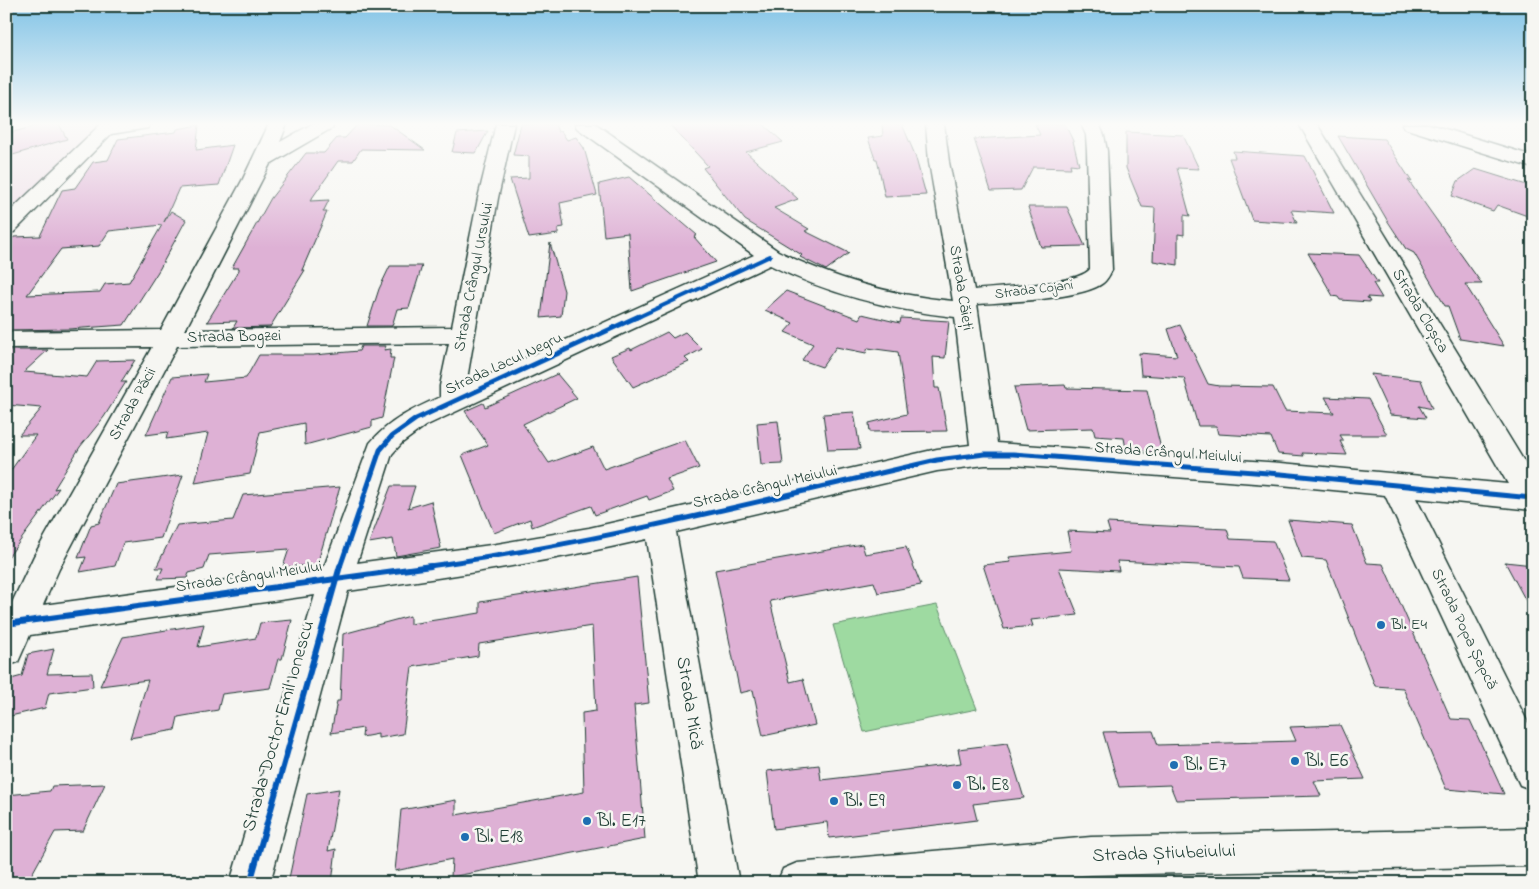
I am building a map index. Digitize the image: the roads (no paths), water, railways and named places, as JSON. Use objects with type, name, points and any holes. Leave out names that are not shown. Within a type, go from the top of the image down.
[{"type":"street","points":[[6,227],[68,165]]},
{"type":"street","name":"Strada Păcii","points":[[6,651],[12,623],[169,338],[184,306],[261,165]]},
{"type":"street","name":"Strada Crângul Ursului","points":[[454,402],[453,386],[495,165]]},
{"type":"street","name":"Strada Cojani","points":[[642,165],[770,256],[801,273],[854,292],[915,304],[965,304],[1068,288],[1095,278],[1101,270],[1097,165]]},
{"type":"street","name":"Strada Căieți","points":[[940,165],[965,304],[985,454]]},
{"type":"street","name":"Strada Cloșca","points":[[1333,165],[1532,498]]},
{"type":"street","name":"Strada Lacul Negru","points":[[336,578],[380,450],[392,436],[416,419],[770,256]]},
{"type":"street","name":"Strada Bogzei","points":[[6,340],[463,334]]},
{"type":"street","name":"Strada Crângul Meiului","points":[[12,623],[491,558],[588,540],[936,460],[985,454],[1014,454],[1281,474],[1532,498]]},
{"type":"street","name":"Strada Popa Șapcă","points":[[1395,485],[1533,772]]},
{"type":"street","name":"Strada Mică","points":[[660,524],[718,883]]},
{"type":"street","name":"Strada Doctor Emil Ionescu","points":[[250,883],[336,578]]},
{"type":"street","name":"Strada Știubeiului","points":[[797,883],[1091,856],[1533,846]]},
{"type":"place","name":"Bl. E4","points":[[1381,625]]},
{"type":"place","name":"Bl. E6","points":[[1295,761]]},
{"type":"place","name":"Bl. E7","points":[[1174,765]]},
{"type":"place","name":"Bl. E8","points":[[957,785]]},
{"type":"place","name":"Bl. E9","points":[[834,801]]},
{"type":"place","name":"Bl. E17","points":[[587,821]]},
{"type":"place","name":"Bl. E18","points":[[465,837]]}]
